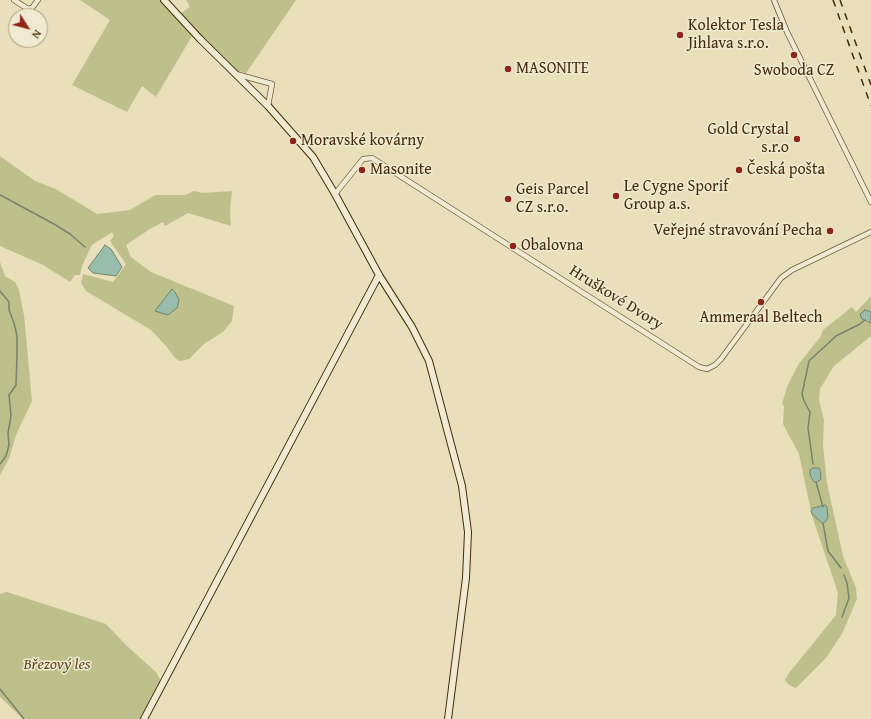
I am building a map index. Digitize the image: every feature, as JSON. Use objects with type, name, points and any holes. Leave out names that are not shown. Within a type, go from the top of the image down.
[{"type":"street","points":[[14,0],[28,9],[32,8],[38,0]]},
{"type":"street","points":[[164,0],[234,74],[268,106],[308,150],[336,194],[379,275],[412,327],[429,361],[462,486],[468,532],[466,578],[448,719]]},
{"type":"street","points":[[774,0],[787,32],[871,202]]},
{"type":"street","points":[[234,74],[272,84],[268,106]]},
{"type":"street","name":"Hruškové Dvory","points":[[336,194],[363,159],[372,158],[699,367],[707,369],[715,365],[721,359],[781,278],[792,270],[871,232]]},
{"type":"street","points":[[144,719],[379,275]]},
{"type":"green space","points":[[80,0],[160,0],[192,36],[156,97],[142,86],[127,112],[72,85],[110,20]]},
{"type":"green space","points":[[186,0],[296,0],[246,73],[235,70],[180,14],[190,7]]},
{"type":"green space","points":[[0,156],[35,181],[56,189],[97,214],[130,210],[155,195],[185,195],[194,191],[202,193],[232,191],[230,211],[231,226],[188,213],[165,226],[163,222],[126,245],[131,257],[151,272],[234,306],[232,321],[223,332],[204,344],[189,359],[180,361],[176,359],[151,330],[86,291],[81,283],[83,274],[113,282],[126,264],[110,241],[114,236],[112,232],[92,245],[82,266],[80,275],[75,275],[70,282],[43,265],[0,246]]},
{"type":"green space","points":[[0,262],[5,276],[15,282],[19,290],[24,315],[32,401],[16,435],[9,459],[0,475]]},
{"type":"green space","points":[[871,296],[871,312],[865,310],[860,314],[864,321],[871,323],[871,336],[834,366],[820,389],[819,400],[824,420],[823,446],[827,483],[843,556],[856,588],[857,599],[842,634],[826,658],[796,688],[789,685],[785,680],[836,615],[838,593],[812,516],[799,454],[783,424],[784,406],[782,404],[787,387],[798,365],[821,336],[823,330],[852,307],[856,312]]},
{"type":"green space","name":"Březový les","points":[[7,592],[106,624],[127,646],[156,672],[161,681],[142,719],[23,719],[0,697],[0,594]]},
{"type":"shaded area","points":[[105,245],[111,249],[122,267],[116,276],[93,273],[88,268]]},
{"type":"shaded area","points":[[172,289],[179,300],[177,308],[168,315],[155,311]]},
{"type":"shaded area","points":[[865,310],[871,312],[871,323],[862,319],[860,314]]},
{"type":"shaded area","points":[[813,468],[819,468],[820,470],[821,479],[817,482],[814,482],[810,475],[810,470]]},
{"type":"shaded area","points":[[825,505],[827,507],[828,518],[823,524],[812,514],[811,511],[813,508]]},
{"type":"waterway","points":[[0,195],[54,224],[70,234],[85,247]]},
{"type":"waterway","points":[[0,291],[9,302],[9,310],[17,336],[16,385],[9,395],[11,416],[8,433],[9,445],[6,456],[0,464]]},
{"type":"waterway","points":[[813,464],[808,428],[810,412],[802,394],[809,361],[836,336],[865,320]]},
{"type":"waterway","points":[[816,482],[823,507]]},
{"type":"waterway","points":[[823,523],[828,551],[841,568]]},
{"type":"waterway","points":[[842,617],[849,598],[847,583],[844,575]]},
{"type":"waterway","points":[[0,689],[24,719]]},
{"type":"railway","points":[[833,0],[871,106]]},
{"type":"railway","points":[[840,0],[871,85]]},
{"type":"place","name":"Kolektor Tesla Jihlava s.r.o.","points":[[680,35]]},
{"type":"place","name":"Swoboda CZ","points":[[794,55]]},
{"type":"place","name":"MASONITE","points":[[508,69]]},
{"type":"place","name":"Gold Crystal s.r.o","points":[[797,139]]},
{"type":"place","name":"Moravské kovárny","points":[[293,141]]},
{"type":"place","name":"Masonite","points":[[362,170]]},
{"type":"place","name":"Česká pošta","points":[[739,170]]},
{"type":"place","name":"Le Cygne Sporif Group a.s.","points":[[616,196]]},
{"type":"place","name":"Geis Parcel CZ s.r.o.","points":[[508,199]]},
{"type":"place","name":"Veřejné stravování Pecha","points":[[830,231]]},
{"type":"place","name":"Obalovna","points":[[513,246]]},
{"type":"place","name":"Ammeraal Beltech","points":[[761,302]]}]
